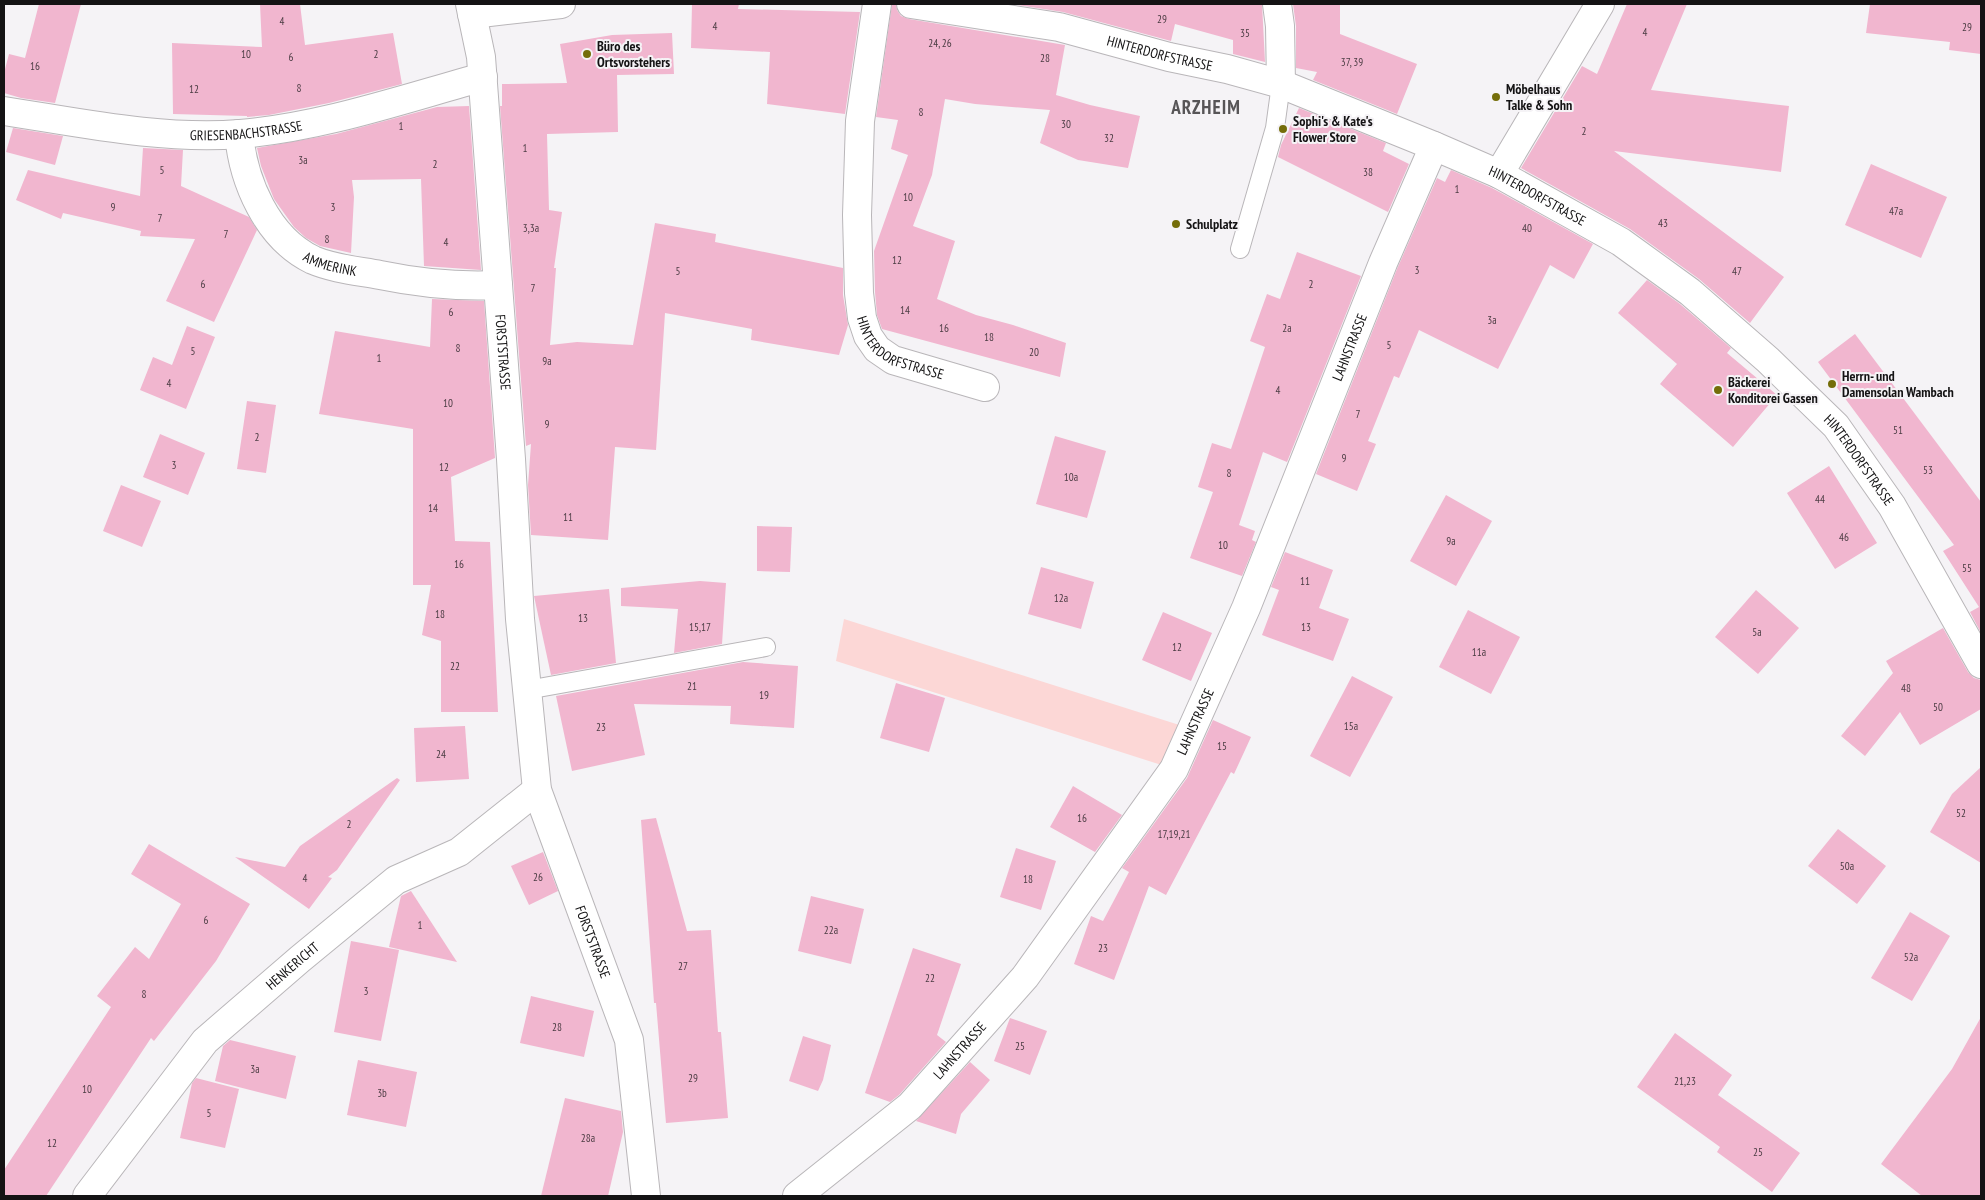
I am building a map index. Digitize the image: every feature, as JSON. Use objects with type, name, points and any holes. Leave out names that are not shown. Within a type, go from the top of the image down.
[{"type":"street","points":[[471,9],[561,4]]},
{"type":"street","name":"HINTERDORFSTRASSE","points":[[877,4],[860,121],[858,232],[859,293],[862,318],[868,336],[877,349],[893,360],[985,387]]},
{"type":"street","name":"HINTERDORFSTRASSE","points":[[911,4],[1059,26],[1169,57],[1227,69],[1281,84],[1498,174],[1621,242],[1690,292],[1768,360],[1836,426],[1892,506],[1981,664]]},
{"type":"street","points":[[1277,4],[1280,26],[1281,84]]},
{"type":"street","points":[[1498,174],[1600,4]]},
{"type":"street","name":"FORSTSTRASSE","points":[[471,9],[480,50],[483,76],[511,459],[520,619],[537,790],[630,1040],[646,1196]]},
{"type":"street","name":"GRIESENBACHSTRASSE","points":[[4,111],[112,129],[192,135],[239,134],[277,130],[346,115],[483,76]]},
{"type":"street","name":"AMMERINK","points":[[239,134],[245,170],[261,207],[273,226],[297,250],[314,260],[406,280],[454,285],[498,285]]},
{"type":"street","name":"LAHNSTRASSE","points":[[797,1196],[910,1106],[1018,984],[1174,769],[1246,608],[1379,272],[1434,146]]},
{"type":"street","name":"HENKERICHT","points":[[97,1194],[206,1041],[300,959],[396,880],[459,852],[537,790]]},
{"type":"lane","points":[[1240,249],[1275,128],[1281,84]]},
{"type":"lane","points":[[527,690],[766,647]]},
{"type":"shaded area","points":[[844,619],[1192,729],[1174,769],[836,661]]},
{"type":"building","points":[[39,4],[81,4],[55,103],[21,98],[4,93],[4,73],[9,54],[25,58]]},
{"type":"building","points":[[260,4],[300,4],[305,45],[393,33],[402,84],[329,103],[269,115],[247,117],[173,114],[172,43],[262,47]]},
{"type":"building","points":[[692,4],[739,4],[738,9],[860,12],[845,114],[767,104],[770,52],[691,48]]},
{"type":"building","points":[[892,4],[896,4],[901,16],[909,19],[1065,45],[1056,95],[1140,116],[1128,168],[1078,160],[1040,143],[1050,110],[975,104],[945,99],[932,175],[913,226],[955,241],[937,299],[976,315],[1066,343],[1060,377],[882,329],[877,315],[874,251],[908,155],[891,149],[898,120],[876,117]]},
{"type":"building","points":[[1011,4],[1262,4],[1265,62],[1233,54],[1233,40],[1175,24],[1171,41],[1063,12]]},
{"type":"building","points":[[1293,4],[1340,4],[1340,34],[1417,64],[1397,114],[1313,80],[1317,72],[1296,68],[1296,26]]},
{"type":"building","points":[[1627,4],[1687,4],[1651,90],[1789,106],[1781,172],[1614,151],[1784,277],[1750,323],[1699,279],[1630,229],[1521,168],[1582,66],[1597,74]]},
{"type":"building","points":[[1870,4],[1981,4],[1981,54],[1949,50],[1950,42],[1866,33]]},
{"type":"building","points":[[672,33],[674,74],[617,75],[618,132],[547,134],[549,210],[562,212],[554,268],[556,268],[550,345],[577,342],[633,345],[655,223],[716,234],[715,242],[843,268],[843,295],[848,325],[839,355],[751,340],[752,329],[665,313],[656,450],[615,447],[608,540],[531,535],[528,485],[531,444],[526,446],[500,106],[502,106],[502,84],[567,83],[560,44],[612,35]]},
{"type":"building","points":[[469,106],[481,270],[424,266],[421,179],[352,180],[354,197],[351,253],[320,246],[306,238],[294,227],[274,199],[261,166],[257,148],[336,134],[437,107]]},
{"type":"building","points":[[1299,108],[1386,143],[1383,151],[1409,164],[1388,212],[1278,157],[1281,145]]},
{"type":"building","points":[[13,128],[63,136],[55,165],[6,152]]},
{"type":"building","points":[[143,148],[183,150],[181,186],[249,217],[257,230],[214,322],[166,301],[195,239],[140,236],[141,231],[63,213],[61,219],[16,200],[28,170],[140,196]]},
{"type":"building","points":[[1871,164],[1947,197],[1921,258],[1845,225]]},
{"type":"building","points":[[1451,170],[1492,188],[1593,244],[1574,279],[1550,265],[1498,369],[1419,330],[1399,378],[1394,376],[1368,441],[1376,444],[1357,491],[1316,474],[1397,269],[1437,178],[1445,182]]},
{"type":"building","points":[[1297,252],[1361,276],[1287,462],[1263,452],[1239,525],[1255,531],[1252,540],[1256,542],[1242,576],[1190,558],[1213,492],[1198,487],[1212,443],[1231,449],[1265,347],[1250,341],[1267,294],[1280,299]]},
{"type":"building","name":"Bäckerei Konditorei Gassen","points":[[1647,280],[1680,304],[1731,348],[1727,353],[1777,395],[1733,447],[1660,384],[1677,364],[1618,313]]},
{"type":"building","points":[[432,299],[484,301],[495,458],[451,477],[455,541],[490,542],[498,712],[441,712],[441,641],[422,635],[431,585],[413,585],[413,429],[319,414],[335,331],[430,347]]},
{"type":"building","points":[[187,326],[215,337],[186,409],[140,390],[153,357],[172,365]]},
{"type":"building","points":[[1855,334],[1981,502],[1981,633],[1970,612],[1979,607],[1943,551],[1954,545],[1818,362]]},
{"type":"building","points":[[247,401],[276,405],[266,473],[237,469]]},
{"type":"building","points":[[160,434],[205,453],[188,495],[143,477]]},
{"type":"building","points":[[1055,436],[1106,451],[1087,518],[1036,504]]},
{"type":"building","points":[[1829,466],[1877,543],[1835,569],[1787,493]]},
{"type":"building","points":[[121,485],[161,501],[142,547],[103,531]]},
{"type":"building","points":[[1446,495],[1492,521],[1456,586],[1410,561]]},
{"type":"building","points":[[757,526],[792,527],[790,572],[757,571]]},
{"type":"building","points":[[1285,552],[1333,570],[1319,608],[1349,619],[1333,661],[1262,635],[1279,590],[1271,587]]},
{"type":"building","points":[[1041,567],[1094,582],[1081,629],[1028,614]]},
{"type":"building","points":[[700,581],[726,583],[722,644],[674,653],[678,609],[621,606],[621,588]]},
{"type":"building","points":[[609,589],[616,663],[551,675],[534,596]]},
{"type":"building","points":[[1756,590],[1799,628],[1758,674],[1715,637]]},
{"type":"building","points":[[1468,610],[1520,637],[1491,694],[1439,667]]},
{"type":"building","points":[[1163,612],[1212,633],[1191,681],[1142,660]]},
{"type":"building","points":[[1943,628],[1968,672],[1974,678],[1981,680],[1981,709],[1920,745],[1900,712],[1865,756],[1841,736],[1893,673],[1886,661]]},
{"type":"building","points":[[743,662],[798,666],[794,728],[730,724],[731,706],[634,704],[645,755],[572,771],[556,696]]},
{"type":"building","points":[[1352,676],[1393,697],[1350,777],[1310,756]]},
{"type":"building","points":[[896,683],[945,698],[929,752],[880,738]]},
{"type":"building","points":[[1213,720],[1251,737],[1234,774],[1231,772],[1166,895],[1149,886],[1114,980],[1074,964],[1091,916],[1103,921],[1129,872],[1122,868],[1187,778]]},
{"type":"building","points":[[465,726],[469,779],[416,782],[414,728]]},
{"type":"building","points":[[1981,767],[1981,863],[1930,832],[1952,794]]},
{"type":"building","points":[[397,778],[400,780],[337,870],[328,877],[332,878],[309,909],[235,857],[285,867],[300,846]]},
{"type":"building","points":[[1073,786],[1122,815],[1095,852],[1050,827]]},
{"type":"building","points":[[656,818],[687,931],[711,930],[718,1032],[721,1032],[728,1118],[666,1123],[656,1003],[654,1003],[641,820]]},
{"type":"building","points":[[1838,829],[1886,866],[1857,904],[1808,866]]},
{"type":"building","points":[[149,844],[250,904],[216,961],[154,1041],[151,1038],[46,1196],[4,1196],[4,1170],[111,1007],[97,996],[135,947],[149,959],[181,904],[131,874]]},
{"type":"building","points":[[1016,848],[1056,861],[1041,910],[1000,897]]},
{"type":"building","points":[[543,852],[558,891],[529,905],[511,866]]},
{"type":"building","points":[[411,891],[457,962],[389,947],[401,896]]},
{"type":"building","points":[[811,896],[864,909],[851,964],[798,951]]},
{"type":"building","points":[[1910,912],[1950,936],[1912,1001],[1871,978]]},
{"type":"building","points":[[351,941],[399,950],[381,1041],[334,1032]]},
{"type":"building","points":[[913,948],[961,964],[937,1035],[946,1042],[899,1095],[890,1102],[865,1093]]},
{"type":"building","points":[[531,996],[594,1011],[584,1057],[520,1043]]},
{"type":"building","points":[[1981,1017],[1981,1196],[1922,1196],[1881,1164],[1952,1069]]},
{"type":"building","points":[[1010,1018],[1047,1031],[1030,1075],[994,1061]]},
{"type":"building","points":[[1675,1033],[1732,1075],[1718,1095],[1800,1153],[1772,1192],[1717,1152],[1720,1147],[1637,1087]]},
{"type":"building","points":[[803,1036],[831,1045],[823,1080],[818,1091],[789,1081]]},
{"type":"building","points":[[230,1040],[296,1056],[286,1099],[215,1081],[223,1046]]},
{"type":"building","points":[[358,1060],[417,1072],[406,1127],[347,1115]]},
{"type":"building","points":[[970,1062],[990,1080],[961,1114],[956,1134],[916,1121]]},
{"type":"building","points":[[196,1078],[239,1089],[225,1148],[180,1138],[192,1083]]},
{"type":"building","points":[[565,1098],[621,1111],[623,1132],[608,1196],[541,1196]]},
{"type":"place","name":"Büro des Ortsvorstehers","points":[[587,54]]},
{"type":"place","name":"Möbelhaus Talke & Sohn","points":[[1496,97]]},
{"type":"place","name":"Sophi's & Kate's Flower Store","points":[[1283,129]]},
{"type":"place","name":"Schulplatz","points":[[1176,224]]},
{"type":"place","name":"Herrn- und Damensolan Wambach","points":[[1832,384]]},
{"type":"place","name":"Bäckerei Konditorei Gassen","points":[[1718,390]]},
{"type":"district","name":"ARZHEIM","points":[[1206,107]]}]
